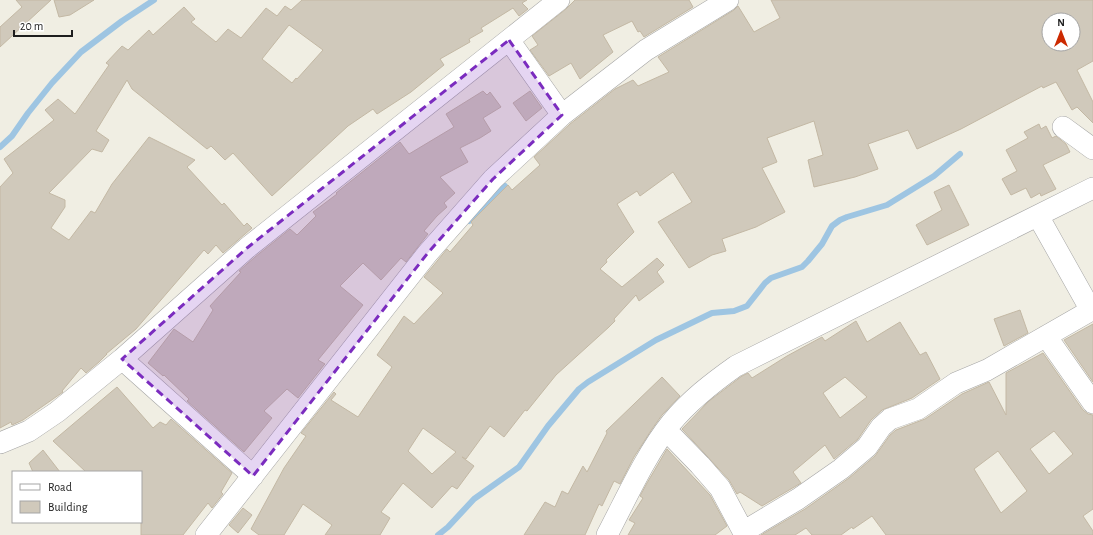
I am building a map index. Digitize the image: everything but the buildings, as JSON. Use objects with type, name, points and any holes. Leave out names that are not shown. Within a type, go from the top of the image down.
[{"type":"street","points":[[0,443],[29,431],[57,412],[122,359],[247,248],[559,0]]},
{"type":"street","points":[[206,535],[427,254],[494,179],[562,115],[646,50],[728,0]]},
{"type":"street","points":[[509,40],[562,115]]},
{"type":"street","points":[[1063,127],[1093,149]]},
{"type":"street","points":[[607,535],[651,453],[671,423],[701,391],[736,366],[1093,188]]},
{"type":"street","points":[[666,430],[720,488],[744,534],[841,469],[867,447],[881,427],[890,419],[918,409],[956,383],[986,370],[1088,312],[1088,305],[1038,216]]},
{"type":"street","points":[[1046,336],[1093,403]]},
{"type":"street","points":[[122,359],[253,476]]},
{"type":"highlighted area","points":[[509,40],[562,115],[493,179],[427,254],[253,476],[122,359],[247,248]]},
{"type":"waterway","points":[[0,147],[12,136],[52,83],[81,52],[122,21],[154,0]]},
{"type":"waterway","points":[[438,535],[448,527],[474,499],[519,467],[548,426],[579,389],[588,382],[656,340],[712,313],[734,311],[747,306],[765,283],[771,278],[802,267],[822,244],[832,226],[840,220],[887,205],[934,176],[960,154]]},
{"type":"waterway","points":[[469,221],[505,186]]}]
